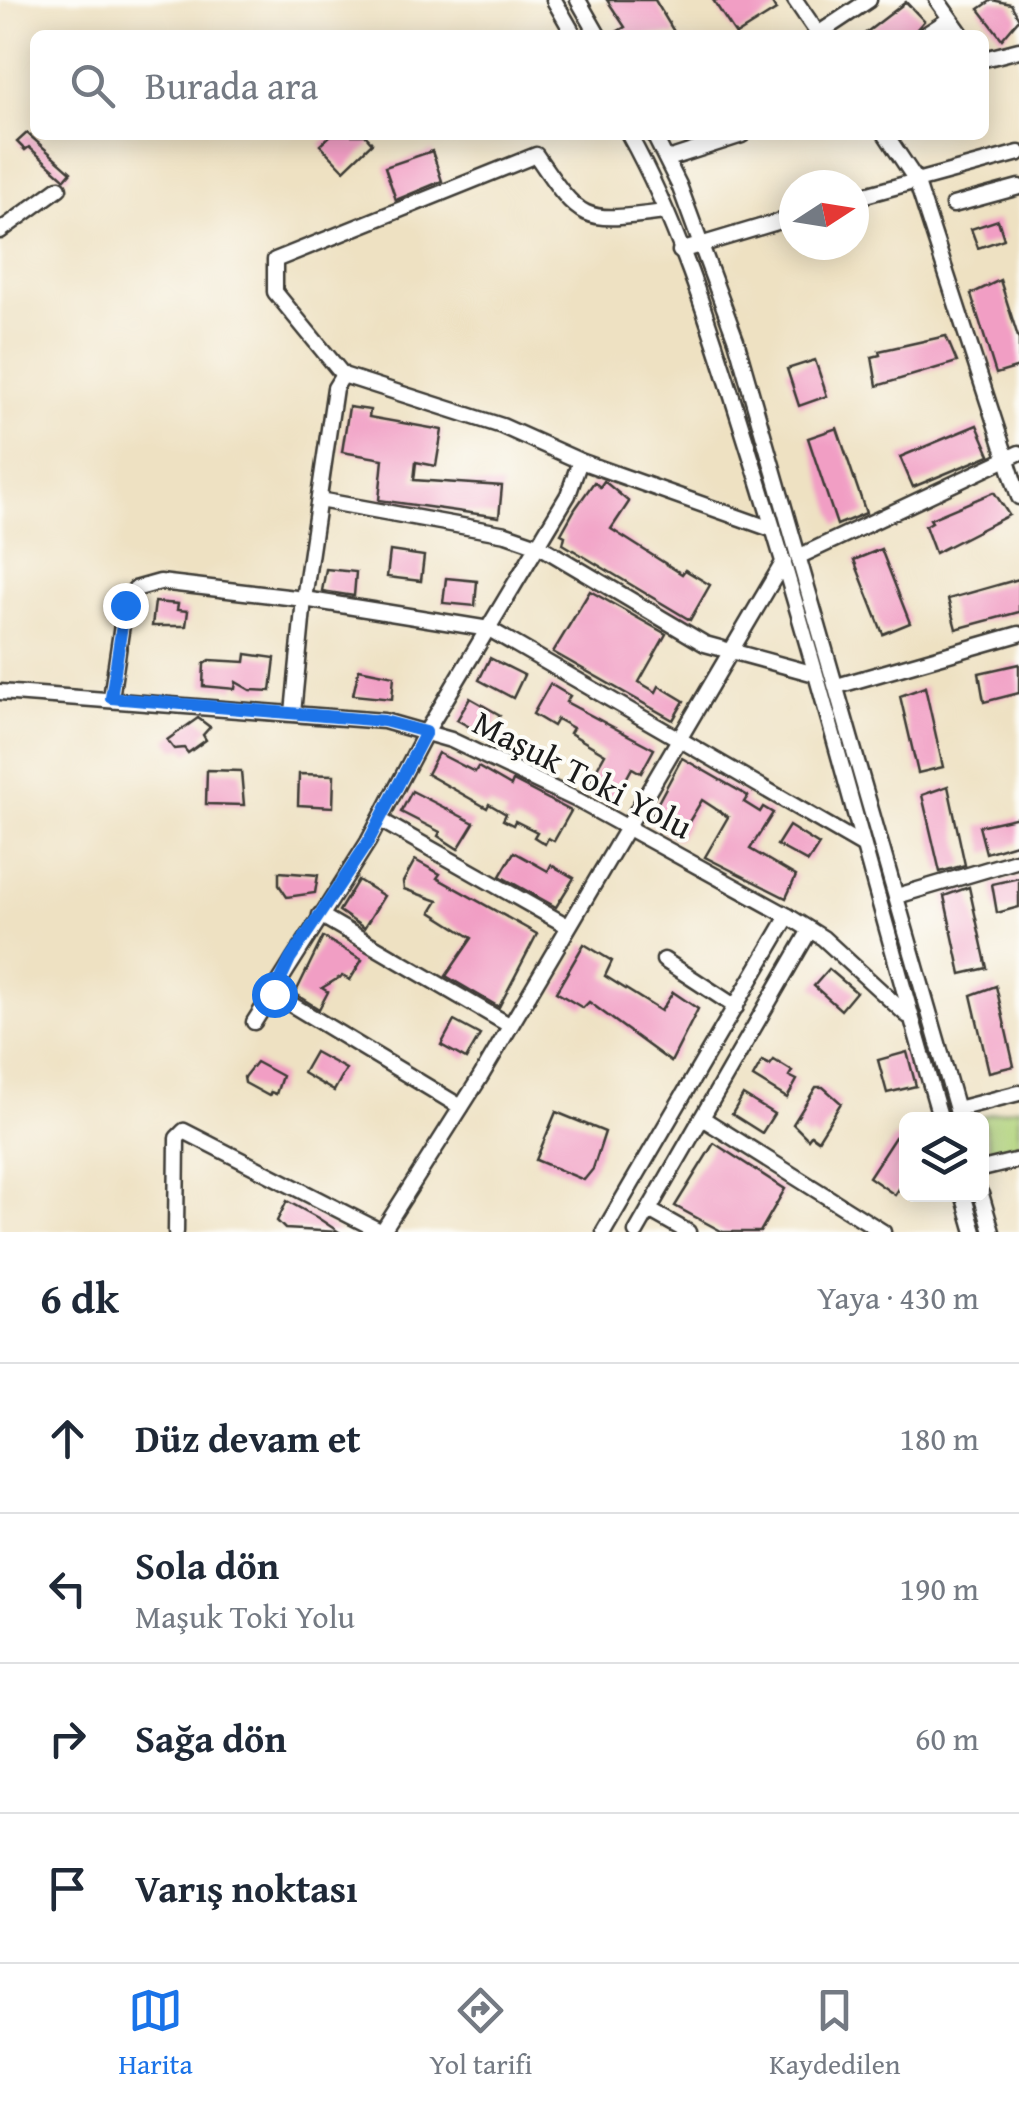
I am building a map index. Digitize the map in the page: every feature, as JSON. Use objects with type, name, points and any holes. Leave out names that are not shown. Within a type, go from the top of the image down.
[{"type":"street","points":[[554,0],[571,30]]},
{"type":"street","points":[[578,0],[595,30]]},
{"type":"street","points":[[795,0],[815,30]]},
{"type":"street","points":[[824,30],[869,0]]},
{"type":"street","points":[[937,0],[958,30]]},
{"type":"street","points":[[932,30],[950,18]]},
{"type":"street","points":[[989,59],[1019,50]]},
{"type":"street","points":[[631,140],[680,251],[784,561],[911,1018],[930,1013]]},
{"type":"street","points":[[657,140],[702,244],[800,556],[957,1112]]},
{"type":"street","points":[[668,159],[727,140]]},
{"type":"street","points":[[889,140],[916,180],[1012,456],[1019,497]]},
{"type":"street","points":[[869,194],[1019,153]]},
{"type":"street","points":[[665,212],[600,220],[567,201],[536,155],[275,260],[275,292],[344,376],[502,426],[580,461],[774,530]]},
{"type":"street","points":[[953,205],[1019,187]]},
{"type":"street","points":[[0,231],[59,188]]},
{"type":"street","points":[[680,251],[779,221]]},
{"type":"street","points":[[293,713],[304,599],[336,388],[344,376]]},
{"type":"street","points":[[800,556],[1012,456]]},
{"type":"street","points":[[254,1022],[380,820],[426,732],[568,494],[580,461]]},
{"type":"street","points":[[319,500],[506,534],[538,546],[706,644],[730,654],[814,674]]},
{"type":"street","points":[[176,1232],[177,1138],[184,1131],[382,1232],[461,1107],[784,561]]},
{"type":"street","points":[[111,698],[125,605],[134,589],[160,582],[304,599],[489,629],[862,845]]},
{"type":"street","points":[[838,686],[1019,634]]},
{"type":"street","name":"Maşuk Toki Yolu","points":[[0,692],[384,721],[426,732],[626,827],[810,930],[875,982],[911,1018],[939,1112]]},
{"type":"street","points":[[380,820],[566,924]]},
{"type":"street","points":[[897,896],[1019,860]]},
{"type":"street","points":[[320,914],[510,1025]]},
{"type":"street","points":[[604,1231],[788,916]]},
{"type":"street","points":[[636,1232],[810,930]]},
{"type":"street","points":[[664,960],[736,1007]]},
{"type":"street","points":[[274,994],[461,1107]]},
{"type":"street","points":[[964,1112],[1019,1093]]},
{"type":"street","points":[[702,1118],[883,1232]]},
{"type":"street","points":[[989,1168],[1019,1160]]},
{"type":"street","points":[[965,1202],[974,1232]]},
{"type":"street","points":[[983,1202],[992,1232]]},
{"type":"street","points":[[649,1210],[688,1232]]},
{"type":"green space","points":[[1019,1107],[1019,1146],[991,1153],[989,1114]]},
{"type":"building","points":[[607,0],[655,0],[673,30],[620,30],[625,27]]},
{"type":"building","points":[[713,0],[770,0],[776,10],[744,30],[733,30]]},
{"type":"building","points":[[992,0],[1011,4],[1019,19],[1002,39],[979,9]]},
{"type":"building","points":[[906,2],[924,21],[916,30],[870,30]]},
{"type":"building","points":[[27,133],[30,140],[35,140],[71,172],[65,179],[29,147],[25,150],[17,142]]},
{"type":"building","points":[[326,140],[372,143],[344,170],[320,145]]},
{"type":"building","points":[[432,151],[442,181],[396,200],[385,167]]},
{"type":"building","points":[[998,220],[1004,239],[978,248],[971,229]]},
{"type":"building","points":[[1000,280],[1019,340],[1019,367],[996,374],[971,294]]},
{"type":"building","points":[[946,336],[957,362],[877,386],[872,357],[880,355],[879,351]]},
{"type":"building","points":[[815,360],[827,396],[799,406],[787,369]]},
{"type":"building","points":[[349,407],[370,410],[369,417],[442,430],[436,466],[416,462],[414,480],[502,486],[499,517],[379,500],[383,459],[342,452]]},
{"type":"building","points":[[977,425],[990,455],[913,487],[900,457]]},
{"type":"building","points":[[837,428],[866,513],[837,525],[808,438]]},
{"type":"building","points":[[604,481],[629,502],[611,529],[682,574],[685,570],[710,585],[690,620],[563,544],[565,536],[561,534],[575,509],[594,482],[600,487]]},
{"type":"building","points":[[994,492],[1009,515],[935,553],[925,526],[932,522],[930,519]]},
{"type":"building","points":[[881,549],[910,623],[883,634],[854,560]]},
{"type":"building","points":[[390,551],[424,556],[421,581],[387,577]]},
{"type":"building","points":[[326,569],[356,572],[354,596],[322,591]]},
{"type":"building","points":[[446,578],[477,581],[475,606],[443,603]]},
{"type":"building","points":[[1019,579],[1019,612],[956,629],[948,599]]},
{"type":"building","points":[[590,591],[666,634],[639,682],[656,692],[659,686],[684,701],[673,720],[553,652]]},
{"type":"building","points":[[155,602],[178,604],[177,610],[188,611],[186,626],[152,626]]},
{"type":"building","points":[[246,654],[275,658],[271,691],[250,690],[236,682],[235,689],[203,686],[204,664],[210,660],[245,662]]},
{"type":"building","points":[[490,658],[524,675],[513,698],[479,680]]},
{"type":"building","points":[[1019,664],[1019,693],[984,702],[979,673]]},
{"type":"building","points":[[359,669],[394,676],[392,699],[353,695]]},
{"type":"building","points":[[550,684],[570,696],[566,702],[654,749],[641,773],[632,768],[613,803],[586,788],[605,754],[570,733],[573,728],[557,719],[553,726],[533,714]]},
{"type":"building","points":[[925,687],[943,767],[918,773],[900,696]]},
{"type":"building","points":[[470,698],[500,715],[488,737],[457,720]]},
{"type":"building","points":[[198,718],[210,727],[203,735],[206,740],[188,753],[184,748],[174,749],[167,740]]},
{"type":"building","points":[[438,753],[475,772],[478,767],[511,786],[513,781],[571,811],[554,841],[548,838],[545,844],[534,837],[537,832],[515,821],[513,825],[503,820],[506,814],[489,804],[487,808],[427,774]]},
{"type":"building","points":[[682,758],[748,796],[744,802],[760,812],[763,807],[773,813],[750,849],[796,876],[786,898],[705,857],[728,817],[702,800],[678,840],[648,821]]},
{"type":"building","points":[[207,770],[241,771],[244,805],[206,804]]},
{"type":"building","points":[[299,774],[334,775],[333,807],[298,805]]},
{"type":"building","points":[[948,786],[965,865],[940,872],[922,795]]},
{"type":"building","points":[[412,791],[474,823],[458,849],[438,836],[440,832],[401,812]]},
{"type":"building","points":[[1019,817],[1019,843],[986,853],[979,826]]},
{"type":"building","points":[[789,826],[819,845],[808,862],[777,845]]},
{"type":"building","points":[[514,852],[548,871],[551,865],[574,878],[556,907],[500,876]]},
{"type":"building","points":[[415,860],[440,874],[437,878],[537,934],[499,1007],[446,976],[472,938],[431,912],[438,901],[404,889],[403,882]]},
{"type":"building","points":[[279,872],[318,875],[315,893],[287,897],[279,885]]},
{"type":"building","points":[[1019,878],[1019,907],[997,913],[992,884]]},
{"type":"building","points":[[358,880],[384,896],[364,928],[339,911]]},
{"type":"building","points":[[969,887],[987,968],[961,974],[944,896]]},
{"type":"building","points":[[323,937],[362,960],[350,980],[342,976],[322,988],[328,992],[319,1009],[295,994]]},
{"type":"building","points":[[584,944],[612,961],[605,976],[661,1011],[673,992],[698,1009],[671,1062],[589,1002],[583,1008],[556,992]]},
{"type":"building","points":[[829,969],[856,992],[841,1010],[814,986]]},
{"type":"building","points":[[996,986],[1014,1066],[989,1072],[971,995]]},
{"type":"building","points":[[454,1021],[480,1035],[466,1059],[441,1045]]},
{"type":"building","points":[[315,1052],[346,1069],[334,1091],[303,1073]]},
{"type":"building","points":[[907,1052],[916,1086],[887,1093],[878,1060]]},
{"type":"building","points":[[774,1060],[792,1071],[789,1076],[797,1080],[787,1098],[753,1077],[762,1061],[770,1065]]},
{"type":"building","points":[[256,1062],[282,1076],[276,1094],[271,1092],[269,1096],[245,1083],[244,1077]]},
{"type":"building","points":[[816,1087],[823,1087],[841,1103],[818,1140],[811,1135],[808,1139],[793,1124]]},
{"type":"building","points":[[743,1095],[774,1114],[762,1133],[732,1114]]},
{"type":"building","points":[[556,1112],[605,1132],[593,1169],[584,1180],[536,1160]]},
{"type":"building","points":[[895,1137],[899,1140],[899,1189],[895,1195],[869,1177]]},
{"type":"building","points":[[714,1143],[785,1189],[760,1232],[723,1232],[675,1206]]},
{"type":"building","points":[[287,1201],[339,1232],[285,1229],[277,1221]]},
{"type":"route","points":[[125,605],[111,698],[384,721],[426,732],[368,842],[290,959],[274,994]]}]
